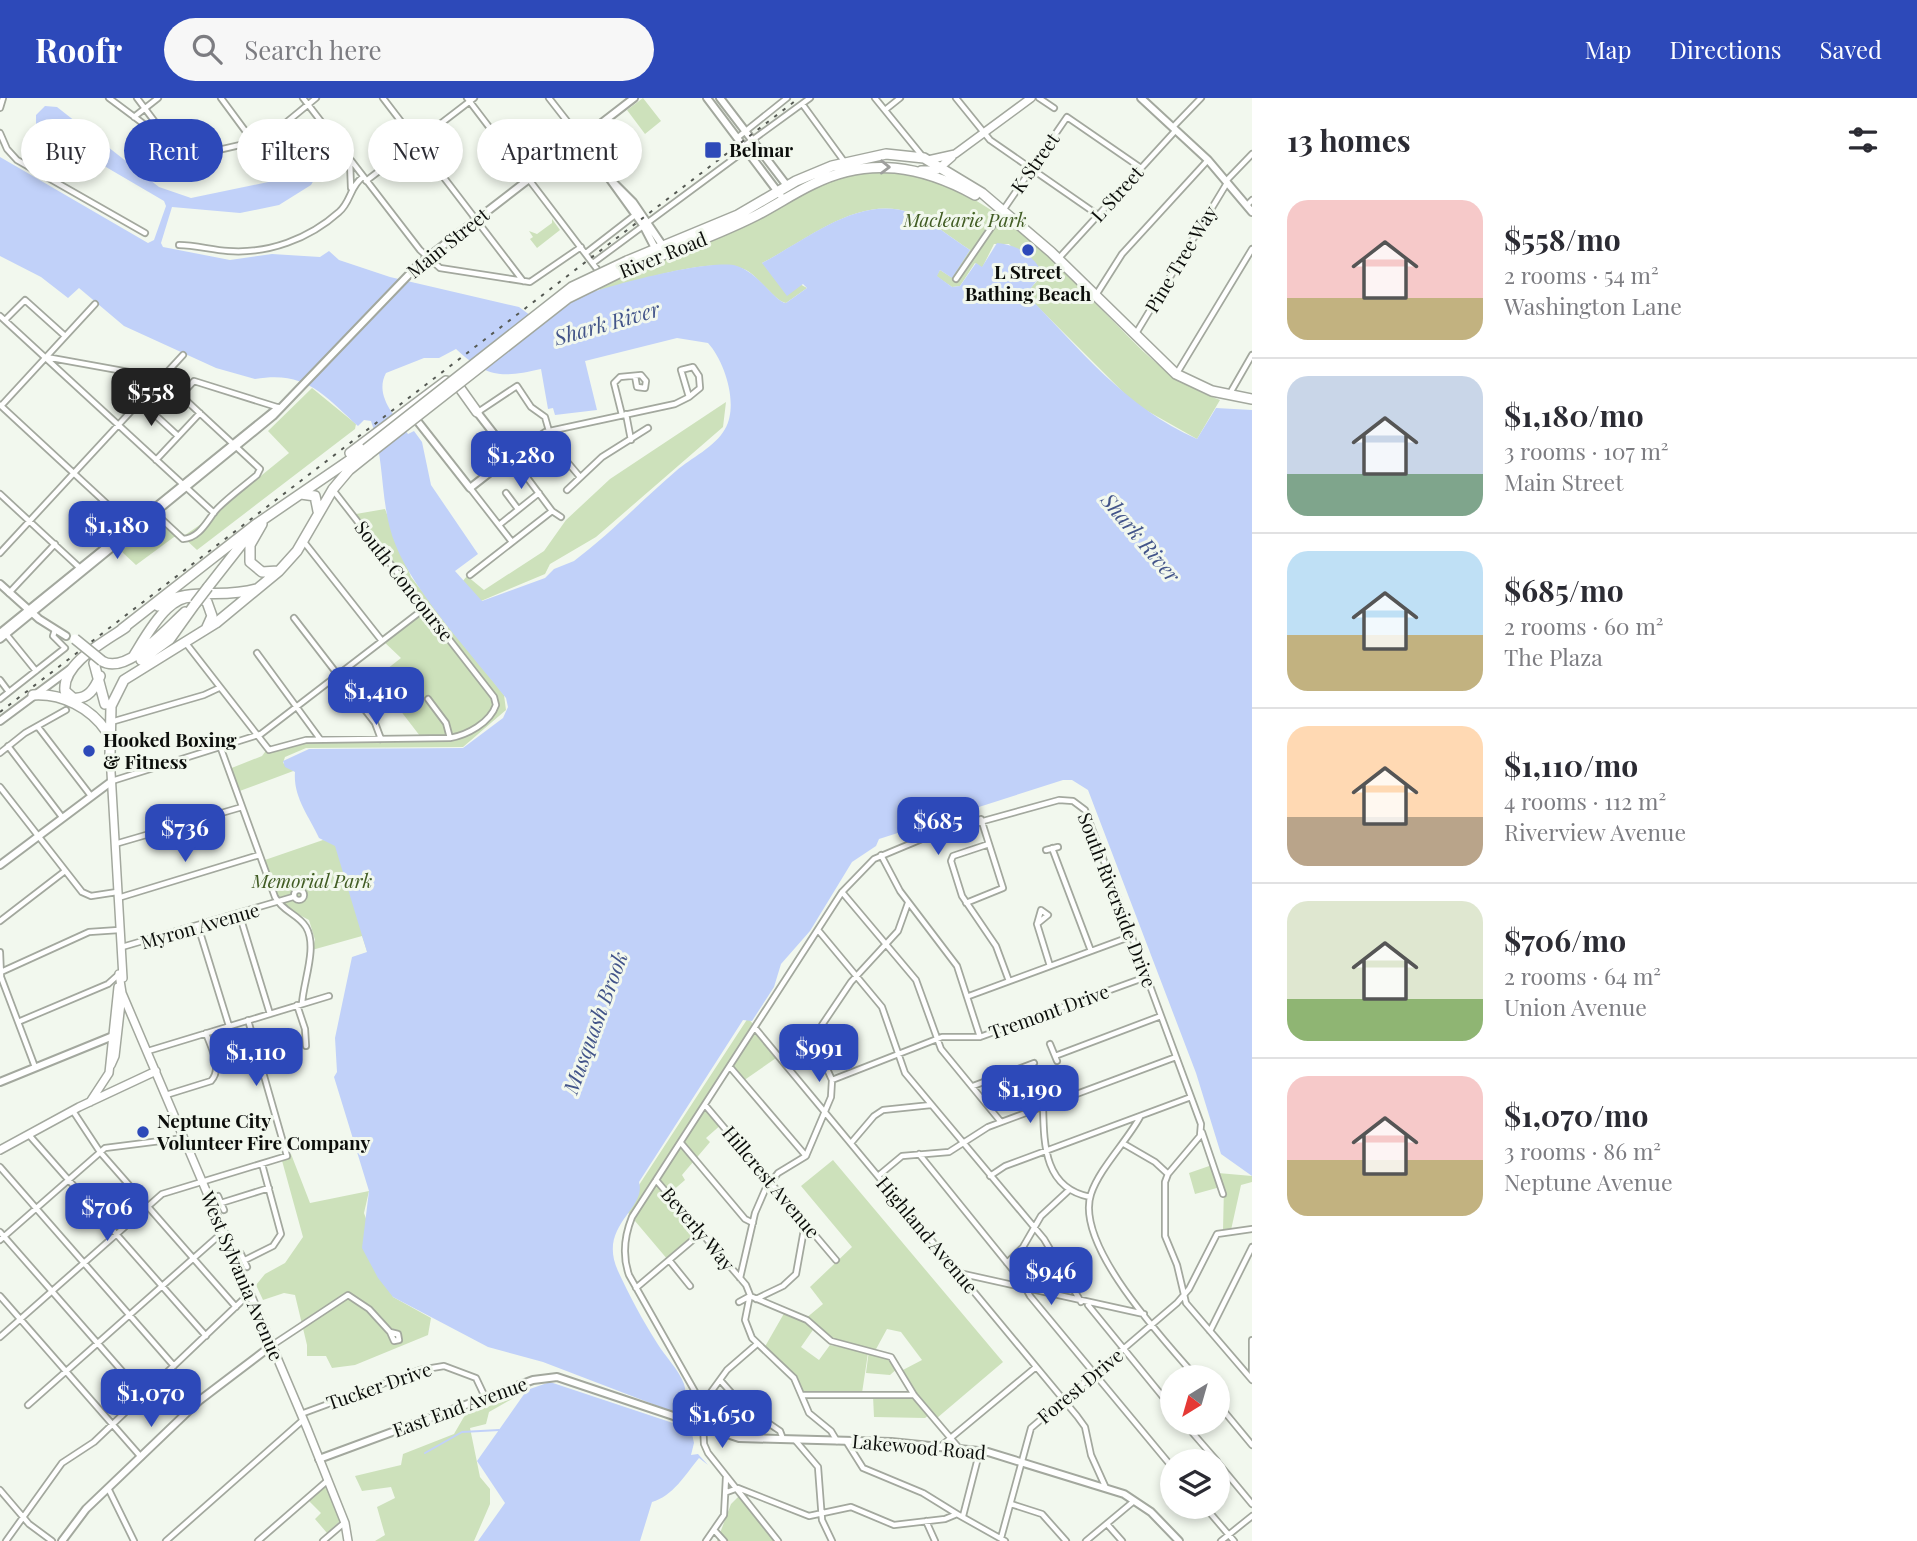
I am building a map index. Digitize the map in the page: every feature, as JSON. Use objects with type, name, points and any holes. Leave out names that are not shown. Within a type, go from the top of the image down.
[{"type":"highway","points":[[906,155],[911,143]]},
{"type":"highway","name":"River Road","points":[[366,449],[415,418],[568,298],[628,264],[732,227],[791,190],[848,166],[886,154],[926,159],[943,167],[998,208],[1059,258],[1176,374],[1200,387],[1252,399]]},
{"type":"highway","name":"River Road","points":[[848,166],[920,170],[951,182],[998,208]]},
{"type":"highway","points":[[100,676],[89,694],[75,699],[65,688],[71,668],[264,519],[366,449],[572,287],[628,264]]},
{"type":"highway","points":[[110,755],[113,699],[124,680],[206,629],[279,571],[303,541],[333,489],[366,449],[404,411],[450,381],[463,390],[477,412]]},
{"type":"highway","points":[[285,505],[366,449]]},
{"type":"highway","points":[[300,494],[315,496],[319,504],[317,516]]},
{"type":"highway","points":[[264,519],[250,545],[250,562],[262,572],[279,571]]},
{"type":"highway","points":[[105,704],[109,691],[120,675],[165,643],[232,555],[264,519]]},
{"type":"highway","points":[[122,629],[167,600],[180,595],[232,594],[260,588]]},
{"type":"highway","points":[[133,657],[164,611],[184,599],[197,597],[210,605],[212,616],[206,629]]},
{"type":"highway","points":[[70,641],[98,662],[116,666],[133,657],[195,604]]},
{"type":"highway","points":[[98,662],[110,755]]},
{"type":"highway","points":[[33,695],[48,694],[62,698],[95,717],[107,732]]},
{"type":"main road","points":[[920,170],[933,171],[943,167],[955,154],[1031,98]]},
{"type":"main road","points":[[926,159],[955,154]]},
{"type":"main road","points":[[110,755],[121,976]]},
{"type":"main road","points":[[119,930],[122,947],[121,976]]},
{"type":"main road","name":"West Sylvania Avenue","points":[[121,976],[120,991],[148,1051],[302,1417],[345,1523],[348,1541]]},
{"type":"main road","name":"West Sylvania Avenue","points":[[121,976],[131,1012]]},
{"type":"main road","points":[[111,1065],[120,991]]},
{"type":"main road","points":[[90,1102],[105,1082],[115,1056],[120,991]]},
{"type":"main road","points":[[0,1150],[72,1110],[156,1071]]},
{"type":"main road","points":[[105,1082],[117,1090]]},
{"type":"street","points":[[0,108],[3,98]]},
{"type":"street","points":[[109,98],[137,119]]},
{"type":"street","points":[[137,98],[153,119]]},
{"type":"street","points":[[134,117],[158,98]]},
{"type":"street","points":[[221,98],[237,119]]},
{"type":"street","points":[[303,98],[319,119]]},
{"type":"street","points":[[290,119],[316,98]]},
{"type":"street","points":[[383,98],[399,119]]},
{"type":"street","points":[[549,98],[565,119]]},
{"type":"street","name":"Main Street","points":[[606,119],[633,98]]},
{"type":"street","points":[[707,98],[781,196]]},
{"type":"street","points":[[720,98],[791,190]]},
{"type":"street","points":[[737,138],[787,98]]},
{"type":"street","points":[[593,264],[810,98]]},
{"type":"street","points":[[875,98],[926,159]]},
{"type":"street","points":[[885,110],[901,98]]},
{"type":"street","points":[[957,98],[984,133],[1098,215]]},
{"type":"street","points":[[1039,98],[1054,108]]},
{"type":"street","points":[[1141,98],[1249,202],[1252,212]]},
{"type":"street","name":"L Street","points":[[1059,258],[1201,98]]},
{"type":"street","points":[[445,119],[470,99],[485,119]]},
{"type":"street","points":[[803,105],[848,166]]},
{"type":"street","points":[[719,114],[727,108]]},
{"type":"street","name":"K Street","points":[[956,279],[998,208],[1031,168],[1067,117],[1141,168]]},
{"type":"street","points":[[0,133],[5,146],[17,160],[145,233]]},
{"type":"street","name":"Pine Tree Way","points":[[1135,335],[1227,182],[1252,154]]},
{"type":"street","points":[[756,161],[764,155]]},
{"type":"street","points":[[1096,296],[1122,254],[1208,160]]},
{"type":"street","points":[[354,166],[426,258],[445,270],[524,282],[535,280],[581,247]]},
{"type":"street","points":[[179,245],[239,251],[276,246],[318,228],[341,210],[354,184],[368,177]]},
{"type":"street","points":[[351,182],[351,192]]},
{"type":"street","points":[[447,182],[524,282]]},
{"type":"street","name":"Main Street","points":[[0,639],[280,408],[409,273],[525,182]]},
{"type":"street","points":[[531,182],[606,281]]},
{"type":"street","points":[[614,182],[635,215],[645,223]]},
{"type":"street","points":[[614,182],[645,223],[661,251]]},
{"type":"street","points":[[586,253],[635,215]]},
{"type":"street","points":[[1176,374],[1252,249]]},
{"type":"street","points":[[65,337],[25,300],[2,318],[214,513]]},
{"type":"street","points":[[95,304],[0,405],[133,529]]},
{"type":"street","points":[[0,553],[183,355]]},
{"type":"street","points":[[1228,395],[1252,355]]},
{"type":"street","points":[[46,357],[162,378],[260,471],[214,513],[211,522],[184,539],[155,513]]},
{"type":"street","points":[[470,488],[549,431],[675,404],[689,397],[700,388],[699,376],[693,367],[681,370],[689,397]]},
{"type":"street","points":[[630,440],[614,383],[620,377],[635,376]]},
{"type":"street","points":[[181,395],[194,381],[280,408]]},
{"type":"street","points":[[561,517],[552,511],[477,412],[517,386],[531,407],[545,416],[555,447],[580,477]]},
{"type":"street","points":[[140,401],[178,437]]},
{"type":"street","points":[[156,460],[200,413]]},
{"type":"street","points":[[415,418],[512,542]]},
{"type":"street","points":[[567,490],[602,457],[648,428]]},
{"type":"street","name":"Main Street","points":[[133,529],[184,486]]},
{"type":"street","name":"South Concourse","points":[[333,489],[494,697],[496,708],[467,733],[450,738]]},
{"type":"street","points":[[499,525],[539,492]]},
{"type":"street","points":[[506,493],[518,509]]},
{"type":"street","points":[[0,494],[81,570]]},
{"type":"street","points":[[470,575],[552,511]]},
{"type":"street","points":[[303,541],[382,641]]},
{"type":"street","points":[[9,593],[55,544]]},
{"type":"street","points":[[0,584],[30,612],[70,641]]},
{"type":"street","points":[[0,865],[112,781],[258,735],[425,608]]},
{"type":"street","points":[[294,618],[375,723],[381,739]]},
{"type":"street","points":[[55,630],[53,636],[70,641]]},
{"type":"street","points":[[3,634],[36,671]]},
{"type":"street","points":[[0,699],[70,641]]},
{"type":"street","points":[[185,642],[267,749],[274,751],[306,740],[450,738],[446,723],[428,699]]},
{"type":"street","points":[[257,653],[298,706],[320,740]]},
{"type":"street","points":[[0,721],[71,668]]},
{"type":"street","points":[[0,680],[9,692]]},
{"type":"street","points":[[111,722],[204,695],[219,688]]},
{"type":"street","points":[[0,753],[66,710]]},
{"type":"street","points":[[38,727],[91,796]]},
{"type":"street","points":[[8,746],[62,817]]},
{"type":"street","points":[[220,746],[278,902],[285,912],[301,921],[309,937],[300,1005],[306,1046]]},
{"type":"street","points":[[0,787],[86,895],[118,895],[259,855]]},
{"type":"street","name":"South Riverside Drive","points":[[738,1488],[726,1477],[706,1448],[702,1404],[636,1288],[625,1263],[625,1237],[632,1217],[842,892],[862,868],[881,855],[981,820],[1020,813],[1065,799],[1080,805],[1086,813],[1132,936],[1223,1194]]},
{"type":"street","points":[[115,845],[242,807]]},
{"type":"street","points":[[966,903],[1003,888],[981,820]]},
{"type":"street","points":[[989,844],[950,858],[966,903],[996,946],[1009,981]]},
{"type":"street","points":[[1052,848],[1091,951]]},
{"type":"street","points":[[881,855],[908,904],[951,956],[969,996],[980,1037]]},
{"type":"street","points":[[0,921],[65,871]]},
{"type":"street","points":[[842,892],[920,989],[941,1049],[1001,1122]]},
{"type":"street","name":"Myron Avenue","points":[[122,947],[293,897]]},
{"type":"street","points":[[740,1278],[753,1223],[771,1182],[783,1169],[806,1156],[831,1097],[832,1080],[818,1052],[818,1036],[830,1011],[901,925],[908,904]]},
{"type":"street","points":[[239,913],[270,1014]]},
{"type":"street","points":[[1037,924],[1050,966]]},
{"type":"street","points":[[198,926],[229,1026]]},
{"type":"street","points":[[1,972],[86,933],[119,930]]},
{"type":"street","points":[[818,930],[882,1007],[905,1073],[1034,1227],[1081,1301]]},
{"type":"street","points":[[969,996],[1132,936]]},
{"type":"street","points":[[0,952],[3,983],[35,1067]]},
{"type":"street","points":[[18,1022],[121,976]]},
{"type":"street","name":"Tremont Drive","points":[[832,1080],[937,1039],[954,1035],[980,1037],[1146,977]]},
{"type":"street","points":[[108,984],[120,991]]},
{"type":"street","points":[[148,1051],[329,996]]},
{"type":"street","points":[[1050,1044],[1056,1059],[1161,1016]]},
{"type":"street","points":[[0,1337],[166,1192],[287,1156],[288,1151],[248,1020]]},
{"type":"street","name":"Highland Avenue","points":[[755,1028],[1064,1400],[1084,1427],[1091,1455],[1105,1486]]},
{"type":"street","points":[[166,1095],[211,1081],[216,1076],[217,1066],[206,1033]]},
{"type":"street","points":[[0,1082],[113,1037]]},
{"type":"street","points":[[878,1175],[902,1156],[944,1154],[1001,1122],[1176,1057]]},
{"type":"street","points":[[972,1087],[1034,1063]]},
{"type":"street","points":[[730,1067],[806,1156]]},
{"type":"street","points":[[990,1176],[1005,1166],[1191,1097]]},
{"type":"street","name":"Hillcrest Avenue","points":[[705,1105],[836,1260]]},
{"type":"street","points":[[851,1143],[883,1110],[931,1105]]},
{"type":"street","points":[[1043,1106],[1041,1130],[1059,1181],[1068,1191],[1090,1197]]},
{"type":"street","points":[[72,1110],[100,1152],[236,1307]]},
{"type":"street","points":[[1140,1117],[1090,1197],[1091,1219],[1100,1247],[1114,1275],[1186,1365]]},
{"type":"street","points":[[1202,1132],[1168,1174],[1164,1194],[1164,1230],[1177,1265],[1186,1303],[1252,1380]]},
{"type":"street","points":[[29,1135],[205,1336]]},
{"type":"street","points":[[143,1395],[1,1236],[105,1148],[184,1138]]},
{"type":"street","points":[[681,1143],[746,1219],[753,1223]]},
{"type":"street","points":[[1124,1144],[1155,1162],[1168,1174]]},
{"type":"street","points":[[919,1154],[1160,1453]]},
{"type":"street","points":[[245,1260],[267,1253],[276,1245],[281,1234],[262,1164]]},
{"type":"street","points":[[0,1167],[174,1366]]},
{"type":"street","name":"Beverly Way","points":[[656,1180],[740,1278],[750,1296]]},
{"type":"street","points":[[221,1203],[270,1188]]},
{"type":"street","points":[[1007,1262],[1021,1250],[1045,1211],[1068,1191]]},
{"type":"street","points":[[218,1196],[224,1210]]},
{"type":"street","points":[[756,1299],[783,1286],[796,1274],[805,1224]]},
{"type":"street","name":"Forest Drive","points":[[1003,1540],[1031,1428],[1153,1326],[1183,1295],[1217,1234],[1252,1229]]},
{"type":"street","points":[[28,1405],[223,1232]]},
{"type":"street","points":[[636,1288],[701,1233]]},
{"type":"street","points":[[1210,1331],[1252,1247]]},
{"type":"street","points":[[240,1254],[247,1267]]},
{"type":"street","points":[[669,1260],[690,1286]]},
{"type":"street","points":[[958,1273],[1087,1304],[1144,1314]]},
{"type":"street","points":[[6,1541],[62,1463],[94,1442],[113,1425],[249,1294]]},
{"type":"street","points":[[0,1296],[141,1457]]},
{"type":"street","points":[[62,1541],[82,1513],[200,1400],[271,1346],[344,1296],[352,1296],[381,1320],[390,1332]]},
{"type":"street","points":[[750,1296],[807,1320],[831,1342],[891,1357],[914,1395],[958,1448]]},
{"type":"street","points":[[739,1302],[750,1296]]},
{"type":"street","points":[[750,1296],[745,1321],[757,1344],[794,1378],[809,1413],[831,1431],[837,1441]]},
{"type":"street","points":[[1087,1304],[1160,1394]]},
{"type":"street","points":[[1252,1340],[1252,1380]]},
{"type":"street","points":[[702,1404],[720,1380],[757,1344]]},
{"type":"street","name":"Tucker Drive","points":[[302,1417],[420,1370],[439,1366],[476,1378],[482,1383],[486,1398]]},
{"type":"street","points":[[941,1446],[1036,1367]]},
{"type":"street","name":"East End Avenue","points":[[319,1459],[533,1380],[552,1376],[637,1404]]},
{"type":"street","points":[[720,1380],[743,1406],[780,1431],[783,1439]]},
{"type":"street","points":[[802,1395],[914,1395]]},
{"type":"street","name":"Lakewood Road","points":[[637,1404],[739,1438],[846,1441],[980,1450],[1105,1486],[1135,1500],[1160,1520],[1179,1541]]},
{"type":"street","points":[[166,1541],[302,1417]]},
{"type":"street","points":[[1230,1418],[1252,1445]]},
{"type":"street","points":[[1194,1435],[1206,1449]]},
{"type":"street","points":[[795,1440],[818,1466],[821,1514],[832,1541]]},
{"type":"street","points":[[846,1441],[863,1468],[923,1493],[1003,1540]]},
{"type":"street","points":[[960,1515],[980,1450]]},
{"type":"street","points":[[706,1541],[724,1515],[726,1477]]},
{"type":"street","points":[[1230,1478],[1252,1504]]},
{"type":"street","points":[[258,1541],[328,1480]]},
{"type":"street","points":[[108,1488],[134,1541]]},
{"type":"street","points":[[727,1492],[738,1488],[804,1514],[821,1514],[851,1507],[892,1525],[960,1515]]},
{"type":"street","points":[[738,1488],[778,1541]]},
{"type":"street","points":[[0,1490],[23,1517],[52,1541]]},
{"type":"street","points":[[1086,1541],[1135,1500]]},
{"type":"street","points":[[1011,1504],[1042,1514],[1066,1541]]},
{"type":"street","points":[[1222,1541],[1252,1516]]},
{"type":"street","points":[[1215,1519],[1234,1541]]},
{"type":"street","points":[[926,1521],[935,1541]]},
{"type":"street","points":[[323,1541],[345,1523]]},
{"type":"street","points":[[1107,1524],[1122,1541]]},
{"type":"street","points":[[715,1531],[724,1541]]},
{"type":"green space","points":[[643,98],[661,121],[645,134],[642,130],[642,119],[634,119],[627,110]]},
{"type":"green space","name":"Maclearie Park","points":[[887,170],[922,177],[954,189],[984,205],[1039,248],[1138,346],[1174,377],[1220,400],[1197,439],[1135,404],[1025,294],[1039,279],[1009,244],[994,244],[982,268],[975,263],[960,286],[952,287],[936,276],[940,270],[951,277],[970,250],[911,213],[891,209],[853,215],[762,263],[807,288],[786,303],[751,273],[733,266],[716,265],[674,271],[600,291],[598,281],[666,254],[669,257],[734,232],[833,178]]},
{"type":"green space","points":[[552,219],[560,230],[537,248],[530,239],[533,237],[529,231],[537,234],[552,223]]},
{"type":"green space","points":[[312,388],[356,424],[355,429],[197,550],[183,537],[174,537],[136,565],[121,551],[162,517],[185,535],[289,453],[268,431]]},
{"type":"green space","points":[[726,402],[723,427],[596,537],[550,564],[545,574],[481,601],[462,582],[467,576],[484,590],[544,551],[566,520],[610,479]]},
{"type":"green space","points":[[385,509],[411,577],[504,695],[506,710],[463,747],[306,748],[285,757],[283,763],[296,770],[237,792],[229,769],[262,756],[268,748],[301,740],[420,736],[383,688],[363,704],[350,685],[368,671],[385,679],[387,669],[401,658],[381,639],[425,606],[356,514]]},
{"type":"green space","name":"Memorial Park","points":[[323,840],[338,843],[367,929],[367,951],[362,936],[312,950],[315,940],[309,920],[278,904],[262,861]]},
{"type":"green space","points":[[748,1018],[779,1056],[743,1081],[730,1065],[706,1103],[723,1123],[706,1138],[710,1142],[682,1175],[685,1180],[670,1193],[702,1231],[668,1260],[624,1208]]},
{"type":"green space","points":[[291,1154],[310,1203],[369,1191],[364,1213],[393,1297],[431,1318],[428,1335],[355,1365],[332,1368],[326,1356],[307,1356],[307,1345],[295,1295],[284,1293],[263,1300],[256,1285],[265,1274],[285,1263],[303,1237],[281,1157]]},
{"type":"green space","points":[[833,1160],[1003,1362],[937,1418],[932,1413],[925,1418],[874,1417],[873,1396],[915,1392],[901,1371],[922,1360],[901,1332],[887,1329],[875,1351],[899,1367],[890,1375],[866,1373],[869,1350],[830,1341],[815,1327],[801,1347],[819,1360],[830,1345],[868,1353],[862,1393],[802,1395],[792,1376],[763,1350],[786,1310],[805,1319],[823,1304],[810,1287],[852,1247],[801,1186]]},
{"type":"green space","points":[[1215,1164],[1218,1173],[1252,1176],[1252,1182],[1241,1185],[1231,1230],[1223,1231],[1224,1186],[1195,1194],[1189,1173]]},
{"type":"green space","points":[[517,1396],[489,1412],[486,1424],[470,1428],[480,1477],[490,1489],[490,1504],[474,1541],[375,1541],[385,1535],[377,1507],[395,1498],[391,1487],[362,1491],[355,1476],[401,1465],[403,1454],[454,1434],[465,1415]]},
{"type":"green space","points":[[326,1486],[340,1521],[327,1533],[315,1519],[321,1513],[309,1501]]},
{"type":"green space","points":[[740,1495],[777,1541],[717,1541],[731,1504]]},
{"type":"water","points":[[45,106],[57,107],[72,119],[36,119],[36,115]]},
{"type":"water","points":[[110,149],[124,160],[124,178],[110,169]]},
{"type":"water","points":[[0,157],[21,169],[21,182],[43,182],[148,243],[154,240],[166,206],[164,201],[132,182],[153,182],[159,187],[191,198],[268,182],[313,182],[279,205],[240,213],[172,207],[161,243],[163,247],[230,260],[272,254],[320,257],[329,251],[339,260],[390,277],[519,307],[542,324],[572,302],[595,291],[706,266],[737,266],[786,303],[807,288],[803,284],[787,296],[762,263],[852,215],[891,209],[919,216],[970,250],[952,278],[940,270],[937,276],[952,287],[960,286],[976,263],[982,267],[997,243],[1012,246],[1029,256],[1043,273],[1026,294],[1105,375],[1148,411],[1171,426],[1197,439],[1216,408],[1252,410],[1252,1176],[1221,1154],[1196,1073],[1088,790],[1072,780],[1063,780],[879,839],[876,846],[852,862],[810,931],[781,964],[774,987],[752,1021],[743,1020],[639,1182],[640,1192],[618,1230],[613,1255],[641,1317],[682,1379],[686,1396],[684,1416],[543,1362],[488,1347],[393,1297],[378,1278],[362,1248],[369,1191],[334,1077],[337,1072],[335,1038],[352,957],[367,952],[335,846],[319,838],[296,790],[295,772],[285,767],[283,761],[309,749],[463,748],[503,718],[508,707],[506,698],[430,604],[396,546],[387,515],[379,452],[371,421],[364,420],[358,426],[324,395],[301,382],[273,377],[255,379],[216,368],[124,326],[79,288],[68,298],[41,277],[0,256]],"holes":[[[677,338],[708,343],[725,372],[730,396],[729,419],[721,435],[574,561],[554,569],[545,578],[482,601],[455,571],[478,554],[431,485],[422,442],[414,431],[408,434],[384,398],[383,381],[386,373],[424,358],[439,358],[456,349],[477,366],[496,373],[516,374],[541,369],[548,409],[553,408],[555,415],[597,410],[585,361]]]},
{"type":"water","points":[[550,1382],[691,1429],[694,1443],[691,1455],[698,1454],[708,1465],[699,1458],[672,1490],[652,1502],[640,1541],[478,1541],[505,1503],[477,1461],[527,1390]]},
{"type":"waterway","points":[[425,1453],[462,1432],[499,1430]]},
{"type":"railway","points":[[0,712],[799,98]]},
{"type":"place","name":"Belmar","points":[[713,150]]},
{"type":"place","name":"L Street Bathing Beach","points":[[1028,250]]},
{"type":"place","name":"Hooked Boxing & Fitness","points":[[89,751]]},
{"type":"place","name":"Neptune City Volunteer Fire Company","points":[[143,1132]]},
{"type":"water label","name":"Shark River","points":[[607,324]]},
{"type":"water label","name":"Shark River","points":[[1140,538]]},
{"type":"water label","name":"Musquash Brook","points":[[596,1023]]}]
